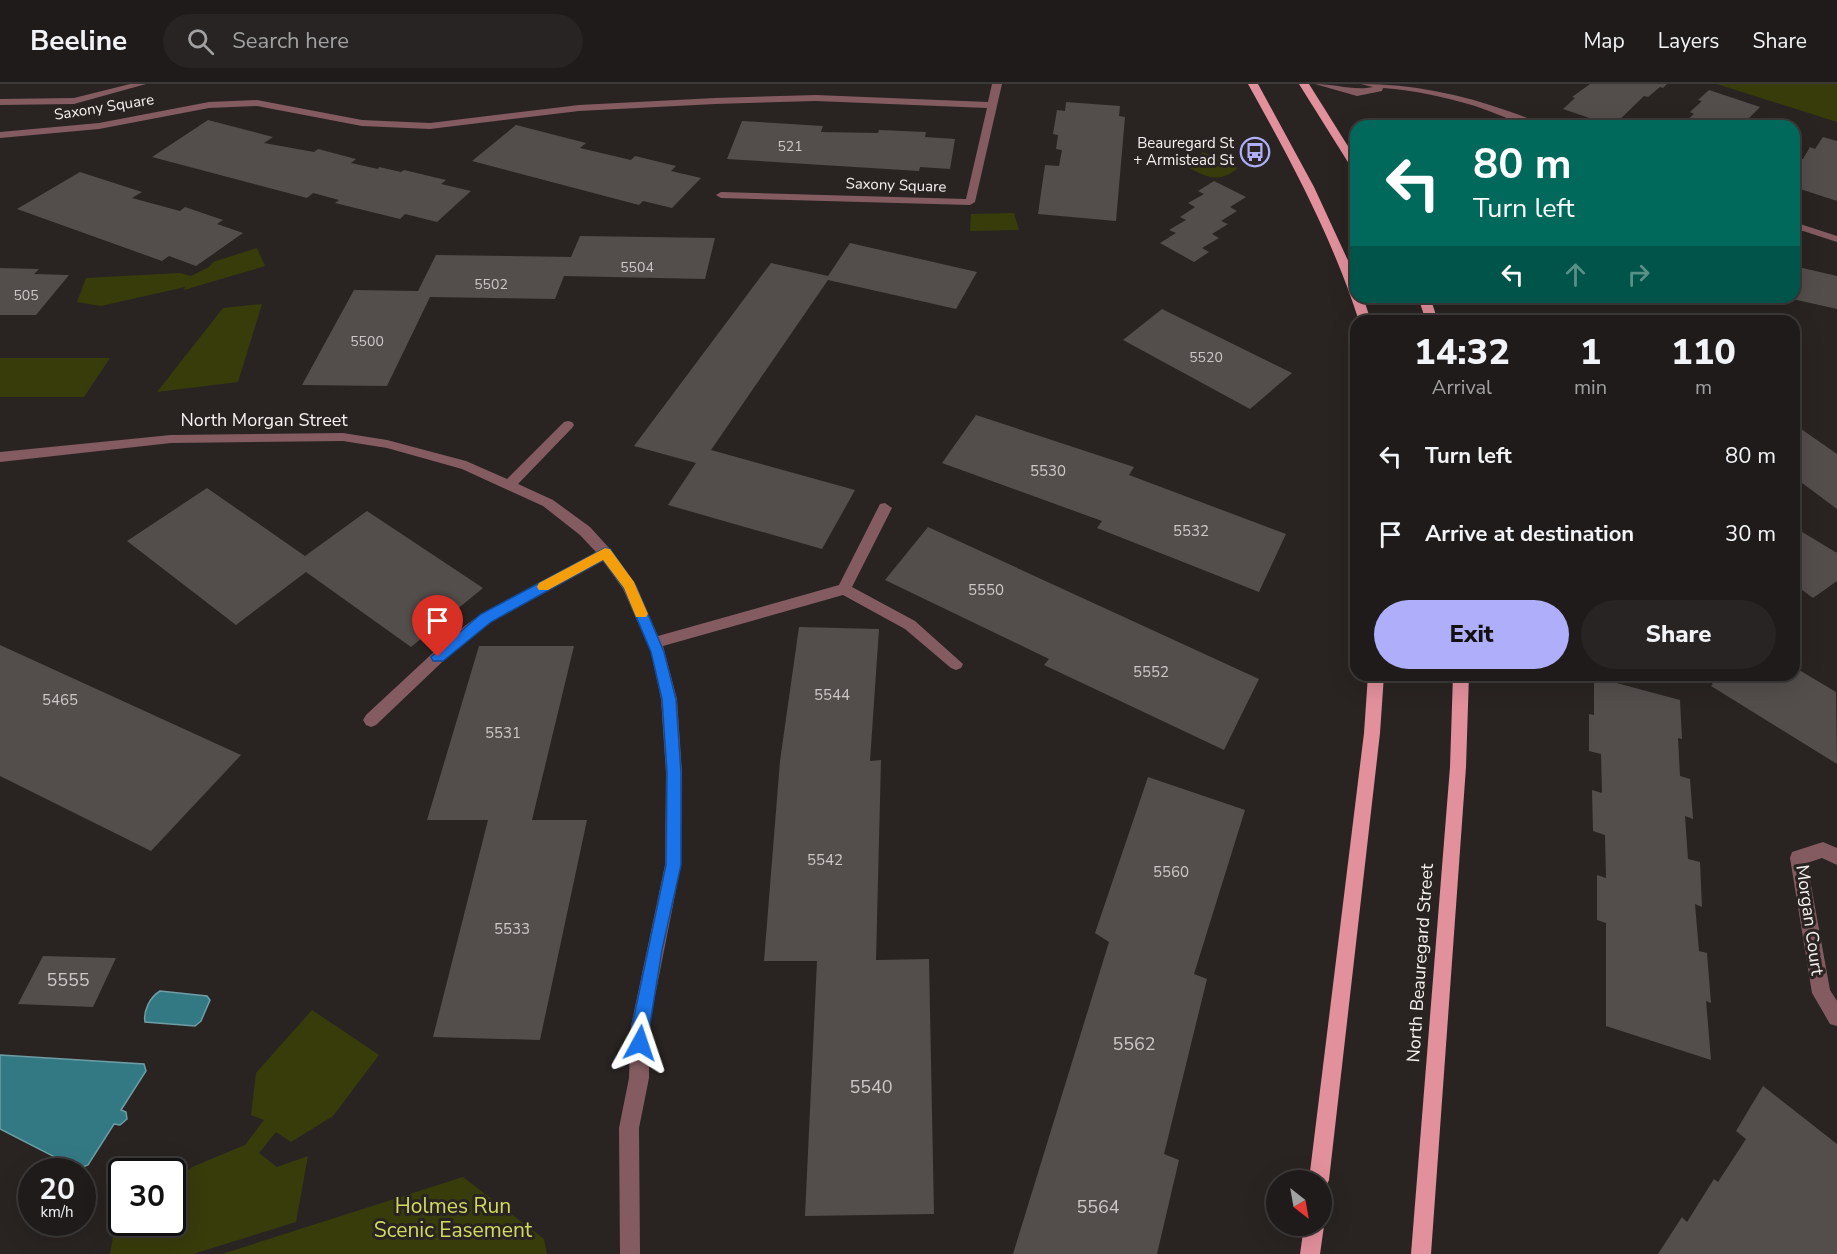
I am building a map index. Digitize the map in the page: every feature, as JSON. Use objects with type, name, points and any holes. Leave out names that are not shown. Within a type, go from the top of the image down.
[{"type":"main road","points":[[1253,84],[1311,188],[1337,242],[1350,279]]},
{"type":"main road","points":[[1304,84],[1350,157]]},
{"type":"main road","points":[[1320,1170],[1372,733],[1376,681]]},
{"type":"main road","name":"North Beauregard Street","points":[[1421,1254],[1458,767],[1461,681]]},
{"type":"main road","points":[[1310,1254],[1313,1236]]},
{"type":"street","points":[[0,102],[74,101],[141,84]]},
{"type":"street","name":"Saxony Square","points":[[721,195],[970,202],[997,84]]},
{"type":"street","points":[[1320,84],[1357,93],[1397,85]]},
{"type":"street","points":[[1365,84],[1397,85],[1453,97],[1519,120]]},
{"type":"street","name":"Saxony Square","points":[[0,144],[4,135],[99,126],[209,105],[257,103],[363,123],[430,126],[579,108],[715,101],[816,98],[992,105]]},
{"type":"street","points":[[1800,227],[1837,239]]},
{"type":"street","points":[[507,486],[568,425]]},
{"type":"street","name":"North Morgan Street","points":[[0,457],[171,439],[343,437],[387,444],[466,466],[507,486],[548,502],[585,531],[605,553],[629,586],[654,643],[669,699],[674,773],[674,865],[640,1026],[639,1078],[629,1128],[630,1254]]},
{"type":"street","points":[[844,589],[885,508]]},
{"type":"street","points":[[371,720],[455,642],[486,618],[605,553]]},
{"type":"street","points":[[654,643],[844,589],[910,625],[956,664]]},
{"type":"street","name":"Morgan Court","points":[[1837,857],[1823,850],[1798,858],[1821,993],[1837,1017]]},
{"type":"green space","points":[[1717,84],[1837,84],[1837,122]]},
{"type":"green space","points":[[1203,152],[1238,168],[1225,176],[1213,177],[1187,167]]},
{"type":"green space","points":[[1014,213],[1019,230],[970,231],[971,214]]},
{"type":"green space","points":[[257,248],[265,266],[184,290],[185,287],[101,306],[77,302],[86,278],[180,273],[191,276],[209,267],[213,262]]},
{"type":"green space","points":[[262,304],[238,382],[157,392],[223,308]]},
{"type":"green space","points":[[0,358],[110,358],[84,397],[0,397]]},
{"type":"green space","points":[[312,1010],[379,1055],[333,1116],[291,1142],[276,1132],[259,1153],[277,1167],[308,1156],[296,1222],[193,1254],[110,1254],[114,1236],[186,1236],[186,1172],[192,1167],[245,1145],[264,1120],[251,1115],[256,1073]]},
{"type":"green space","name":"Holmes Run Scenic Easement","points":[[463,1177],[544,1239],[547,1254],[222,1254]]},
{"type":"water","points":[[160,991],[207,996],[210,1000],[201,1021],[195,1026],[145,1022],[148,1005]]},
{"type":"water","points":[[0,1055],[144,1064],[146,1071],[121,1110],[126,1112],[127,1119],[120,1125],[114,1124],[92,1158],[57,1158],[0,1129]]},
{"type":"building","points":[[1590,84],[1667,84],[1648,97],[1644,96],[1619,120],[1595,120],[1563,109],[1575,98],[1572,97]]},
{"type":"building","points":[[1709,90],[1760,107],[1749,118],[1752,120],[1687,120],[1694,114],[1690,112],[1702,101],[1698,100]]},
{"type":"building","points":[[1066,102],[1120,106],[1119,116],[1125,117],[1116,221],[1038,214],[1045,165],[1059,166],[1062,150],[1056,149],[1058,135],[1053,134],[1057,110],[1065,111]]},
{"type":"building","points":[[208,120],[273,137],[264,143],[314,152],[318,149],[356,159],[351,163],[378,169],[379,167],[401,172],[404,170],[446,180],[441,184],[471,191],[437,222],[405,214],[400,219],[335,203],[339,200],[313,193],[307,198],[152,157]]},
{"type":"building","points":[[742,121],[823,126],[821,132],[878,133],[879,130],[926,132],[925,137],[955,139],[950,169],[920,167],[919,171],[727,159]]},
{"type":"building","points":[[516,125],[586,143],[580,148],[631,160],[635,156],[676,166],[671,171],[701,178],[672,208],[643,201],[639,205],[472,161]]},
{"type":"building","points":[[1823,137],[1837,141],[1837,201],[1800,189],[1800,161],[1810,147],[1815,149]]},
{"type":"building","points":[[80,172],[142,192],[132,198],[180,211],[185,207],[223,220],[217,224],[243,233],[196,266],[169,256],[162,261],[17,209]]},
{"type":"building","points":[[1214,181],[1246,197],[1230,207],[1237,211],[1221,221],[1228,224],[1212,234],[1219,238],[1202,248],[1209,252],[1194,262],[1160,243],[1176,233],[1169,230],[1186,220],[1180,217],[1195,207],[1188,203],[1204,194],[1198,191]]},
{"type":"building","points":[[580,236],[715,238],[705,279],[564,276],[555,299],[430,297],[387,386],[302,385],[354,290],[418,291],[436,255],[571,257]]},
{"type":"building","points":[[850,243],[977,272],[956,309],[828,280],[711,450],[855,490],[822,549],[668,505],[696,463],[634,446],[771,263],[828,276]]},
{"type":"building","points":[[1800,267],[1837,276],[1837,309],[1800,301]]},
{"type":"building","points":[[0,268],[39,269],[34,274],[69,275],[36,315],[0,315]]},
{"type":"building","points":[[1162,309],[1292,373],[1250,409],[1123,340]]},
{"type":"building","points":[[976,415],[1134,467],[1129,475],[1286,534],[1259,592],[1097,528],[1102,521],[942,463]]},
{"type":"building","points":[[1800,428],[1837,454],[1837,509],[1800,481]]},
{"type":"building","points":[[207,488],[305,556],[367,511],[483,588],[411,647],[306,572],[236,625],[127,541]]},
{"type":"building","points":[[928,527],[1259,679],[1224,750],[1044,665],[1049,659],[885,580]]},
{"type":"building","points":[[1800,531],[1837,553],[1837,581],[1813,598],[1800,588]]},
{"type":"building","points":[[799,627],[879,629],[870,761],[881,760],[876,960],[929,959],[934,1214],[805,1216],[817,961],[764,961],[780,761]]},
{"type":"building","points":[[0,645],[241,755],[151,851],[0,776]]},
{"type":"building","points":[[479,646],[574,646],[532,820],[587,820],[540,1040],[433,1037],[488,820],[427,820]]},
{"type":"building","points":[[1800,671],[1836,692],[1837,764],[1711,686],[1713,684],[1708,681],[1800,681]]},
{"type":"building","points":[[1594,681],[1609,681],[1680,700],[1682,739],[1678,738],[1680,776],[1690,779],[1693,819],[1685,816],[1688,859],[1700,862],[1702,907],[1695,904],[1699,951],[1707,953],[1711,1003],[1706,1001],[1711,1060],[1606,1026],[1606,923],[1597,920],[1597,875],[1606,878],[1605,835],[1593,831],[1592,790],[1602,793],[1601,754],[1589,751],[1589,714],[1594,715]]},
{"type":"building","points":[[1148,777],[1245,810],[1194,974],[1207,979],[1164,1154],[1179,1160],[1157,1254],[1013,1254],[1109,942],[1095,933]]},
{"type":"building","points":[[43,956],[116,958],[93,1007],[18,1004]]},
{"type":"building","points":[[1763,1086],[1837,1144],[1837,1254],[1658,1254],[1682,1217],[1687,1222],[1714,1179],[1718,1182],[1746,1139],[1736,1131]]},
{"type":"slow traffic","points":[[543,587],[605,553],[629,586],[641,614]]},
{"type":"place","name":"Beauregard St + Armistead St","points":[[1255,152]]},
{"type":"route","points":[[438,657],[486,618],[605,553],[629,586],[658,652],[669,699],[674,773],[674,865],[654,950],[640,1026],[640,1043]]}]
